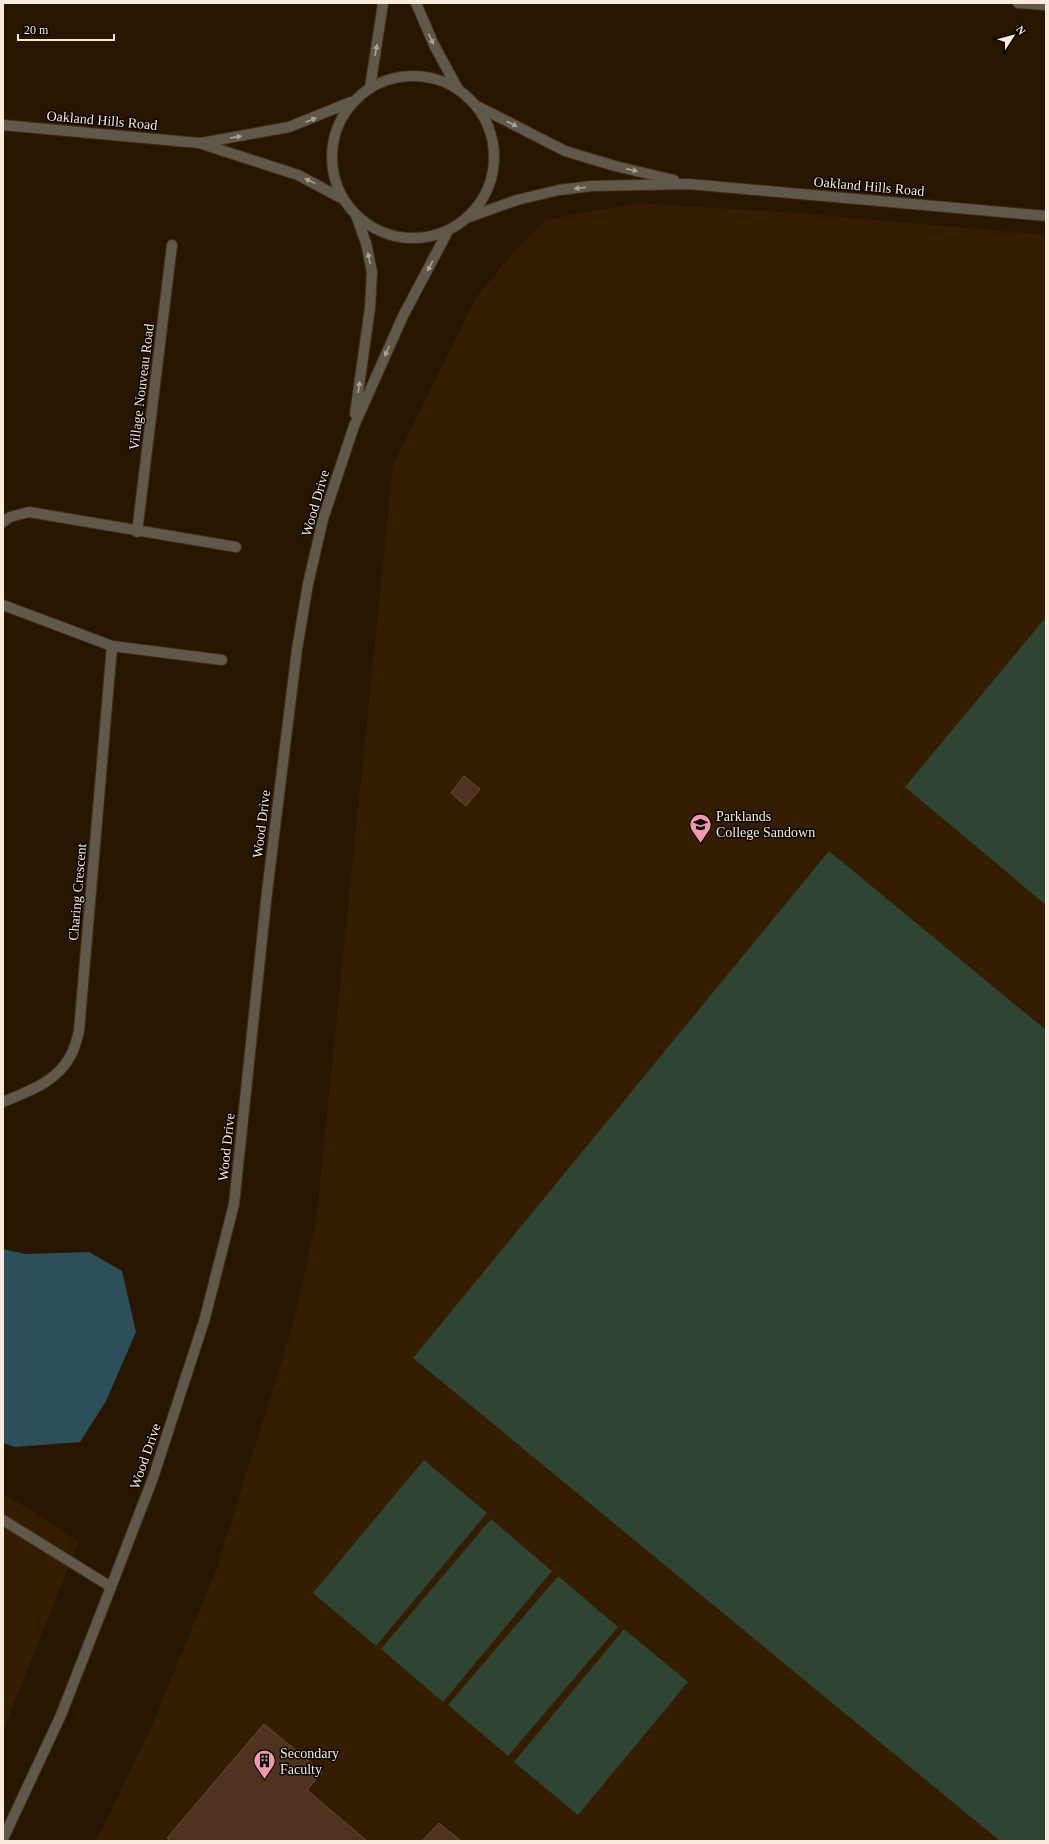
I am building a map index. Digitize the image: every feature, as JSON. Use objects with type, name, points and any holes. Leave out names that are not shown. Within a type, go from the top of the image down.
[{"type":"street","points":[[370,88],[383,3]]},
{"type":"street","points":[[416,3],[434,44],[459,90]]},
{"type":"street","points":[[1018,3],[1046,6]]},
{"type":"street","points":[[415,75],[440,80],[459,90],[477,106],[485,119],[492,138],[494,163],[487,193],[469,217],[448,231],[432,236],[410,238],[399,237],[372,227],[355,213],[344,200],[334,172],[333,142],[341,120],[355,100],[370,88],[394,78],[415,75]]},
{"type":"street","name":"Oakland Hills Road","points":[[199,143],[289,127],[355,100]]},
{"type":"street","name":"Oakland Hills Road","points":[[477,106],[565,151],[615,166],[689,184]]},
{"type":"street","name":"Oakland Hills Road","points":[[3,125],[199,143],[298,175],[344,200]]},
{"type":"street","name":"Oakland Hills Road","points":[[469,217],[517,200],[559,190],[592,186],[689,184],[1046,216]]},
{"type":"street","name":"Wood Drive","points":[[354,426],[370,308],[372,272],[366,243],[355,213]]},
{"type":"street","name":"Wood Drive","points":[[3,1839],[61,1715],[112,1587],[153,1478],[203,1325],[234,1204],[267,892],[297,649],[308,584],[323,518],[354,426],[404,316],[448,231]]},
{"type":"street","name":"Village Nouveau Road","points":[[137,532],[172,245]]},
{"type":"street","points":[[3,522],[10,517],[29,512],[137,532],[236,547]]},
{"type":"street","points":[[3,605],[112,646],[222,660]]},
{"type":"street","name":"Charing Crescent","points":[[3,1102],[33,1090],[49,1080],[61,1069],[71,1055],[79,1031],[112,646]]},
{"type":"street","points":[[3,1520],[112,1587]]},
{"type":"shaded area","name":"Parklands College Sandown","points":[[637,203],[796,213],[1046,235],[1046,1841],[96,1841],[150,1730],[216,1570],[293,1325],[316,1222],[393,465],[477,296],[510,257],[545,220]]},
{"type":"shaded area","points":[[3,1495],[11,1498],[79,1541],[3,1730]]},
{"type":"green space","points":[[1046,617],[1046,905],[905,787]]},
{"type":"green space","points":[[829,851],[1046,1030],[1046,1841],[1000,1841],[413,1358]]},
{"type":"green space","points":[[424,1460],[487,1513],[376,1646],[313,1593]]},
{"type":"green space","points":[[491,1519],[552,1571],[443,1702],[381,1649]]},
{"type":"green space","points":[[558,1576],[618,1627],[508,1756],[448,1705]]},
{"type":"green space","points":[[624,1629],[688,1682],[578,1815],[514,1762]]},
{"type":"water","points":[[3,1249],[25,1254],[89,1252],[122,1271],[136,1332],[106,1401],[80,1442],[15,1447],[3,1443]]},
{"type":"building","points":[[464,776],[480,789],[466,806],[451,793]]},
{"type":"building","name":"Secondary Faculty","points":[[264,1724],[322,1772],[307,1790],[367,1841],[167,1841],[169,1839],[167,1838]]},
{"type":"building","points":[[439,1823],[461,1841],[422,1841]]},
{"type":"place","name":"Parklands College Sandown","points":[[700,844]]},
{"type":"place","name":"Secondary Faculty","points":[[264,1780]]}]
